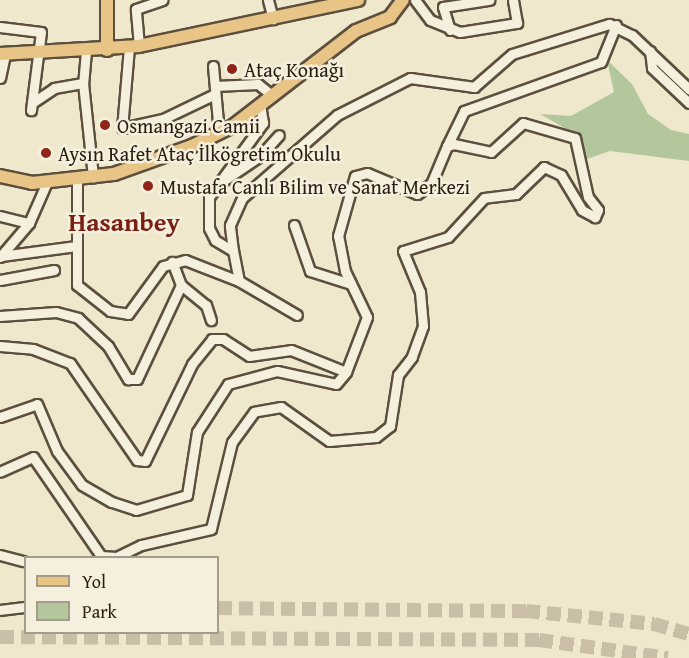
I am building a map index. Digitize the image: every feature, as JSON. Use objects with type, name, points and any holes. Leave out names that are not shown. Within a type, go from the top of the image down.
[{"type":"main road","points":[[107,0],[107,50]]},
{"type":"main road","points":[[2,54],[107,50],[134,46],[358,0]]},
{"type":"main road","points":[[0,176],[47,182],[114,174],[219,133],[273,96],[356,31],[390,17],[403,0]]},
{"type":"street","points":[[162,0],[136,9],[134,46],[122,128],[163,119],[215,90],[258,84],[273,96]]},
{"type":"street","points":[[268,0],[273,19]]},
{"type":"street","points":[[415,0],[430,20],[450,30],[512,25],[519,14],[513,0]]},
{"type":"street","points":[[450,30],[443,7],[489,0]]},
{"type":"street","points":[[616,26],[650,51],[689,89]]},
{"type":"street","points":[[0,417],[37,404],[57,451],[82,484],[136,510],[192,490],[197,432],[228,384],[277,370],[336,384],[346,372],[367,318],[351,284],[338,231],[355,176],[367,173],[417,194],[431,184],[464,111],[601,62],[616,26]]},
{"type":"street","points":[[239,281],[230,225],[242,198],[337,114],[410,78],[474,87],[512,54],[616,26]]},
{"type":"street","points":[[0,27],[41,32],[31,107],[54,88],[83,84]]},
{"type":"street","points":[[86,51],[83,84],[93,177]]},
{"type":"street","points":[[650,51],[652,68],[689,103]]},
{"type":"street","points":[[0,78],[2,54]]},
{"type":"street","points":[[213,66],[219,133]]},
{"type":"street","points":[[233,251],[215,240],[208,228],[214,187],[263,123],[260,105]]},
{"type":"street","points":[[118,556],[141,545],[211,529],[232,442],[254,412],[281,407],[329,441],[385,432],[398,375],[412,357],[423,326],[420,292],[403,251],[448,237],[484,198],[516,194],[544,167],[561,175],[585,214],[598,214],[573,136],[524,123],[491,152],[447,146]]},
{"type":"street","points":[[214,187],[260,156],[279,135]]},
{"type":"street","points":[[77,179],[77,285],[121,314],[134,309],[151,279],[172,261],[197,263],[239,281],[297,315]]},
{"type":"street","points":[[1,256],[29,223],[47,182]]},
{"type":"street","points":[[0,216],[29,223]]},
{"type":"street","points":[[294,225],[310,271],[351,284]]},
{"type":"street","points":[[1,256],[76,246]]},
{"type":"street","points":[[172,261],[181,285],[206,305],[212,320]]},
{"type":"street","points":[[0,280],[54,270]]},
{"type":"street","points":[[0,316],[56,312],[78,318],[108,346],[128,379],[137,379],[181,285]]},
{"type":"street","points":[[0,346],[33,349],[70,363],[137,460],[145,461],[192,364],[212,339],[223,339],[249,356],[291,350],[346,372]]},
{"type":"street","points":[[0,472],[33,457],[101,556]]},
{"type":"street","points":[[0,555],[24,561]]},
{"type":"street","points":[[0,610],[24,607]]},
{"type":"green space","points":[[607,60],[632,84],[648,114],[671,130],[689,134],[689,161],[610,151],[581,161],[575,134],[540,114],[571,116],[614,92]]},
{"type":"tunnel","points":[[219,608],[526,611],[654,624],[689,634]]},
{"type":"tunnel","points":[[0,637],[539,640],[668,658]]},
{"type":"place","name":"Ataç Konağı","points":[[232,69]]},
{"type":"place","name":"Osmangazi Camii","points":[[105,125]]},
{"type":"place","name":"Aysın Rafet Ataç İlkögretim Okulu","points":[[46,153]]},
{"type":"place","name":"Mustafa Canlı Bilim ve Sanat Merkezi","points":[[148,186]]},
{"type":"district","name":"Hasanbey","points":[[124,222]]}]
